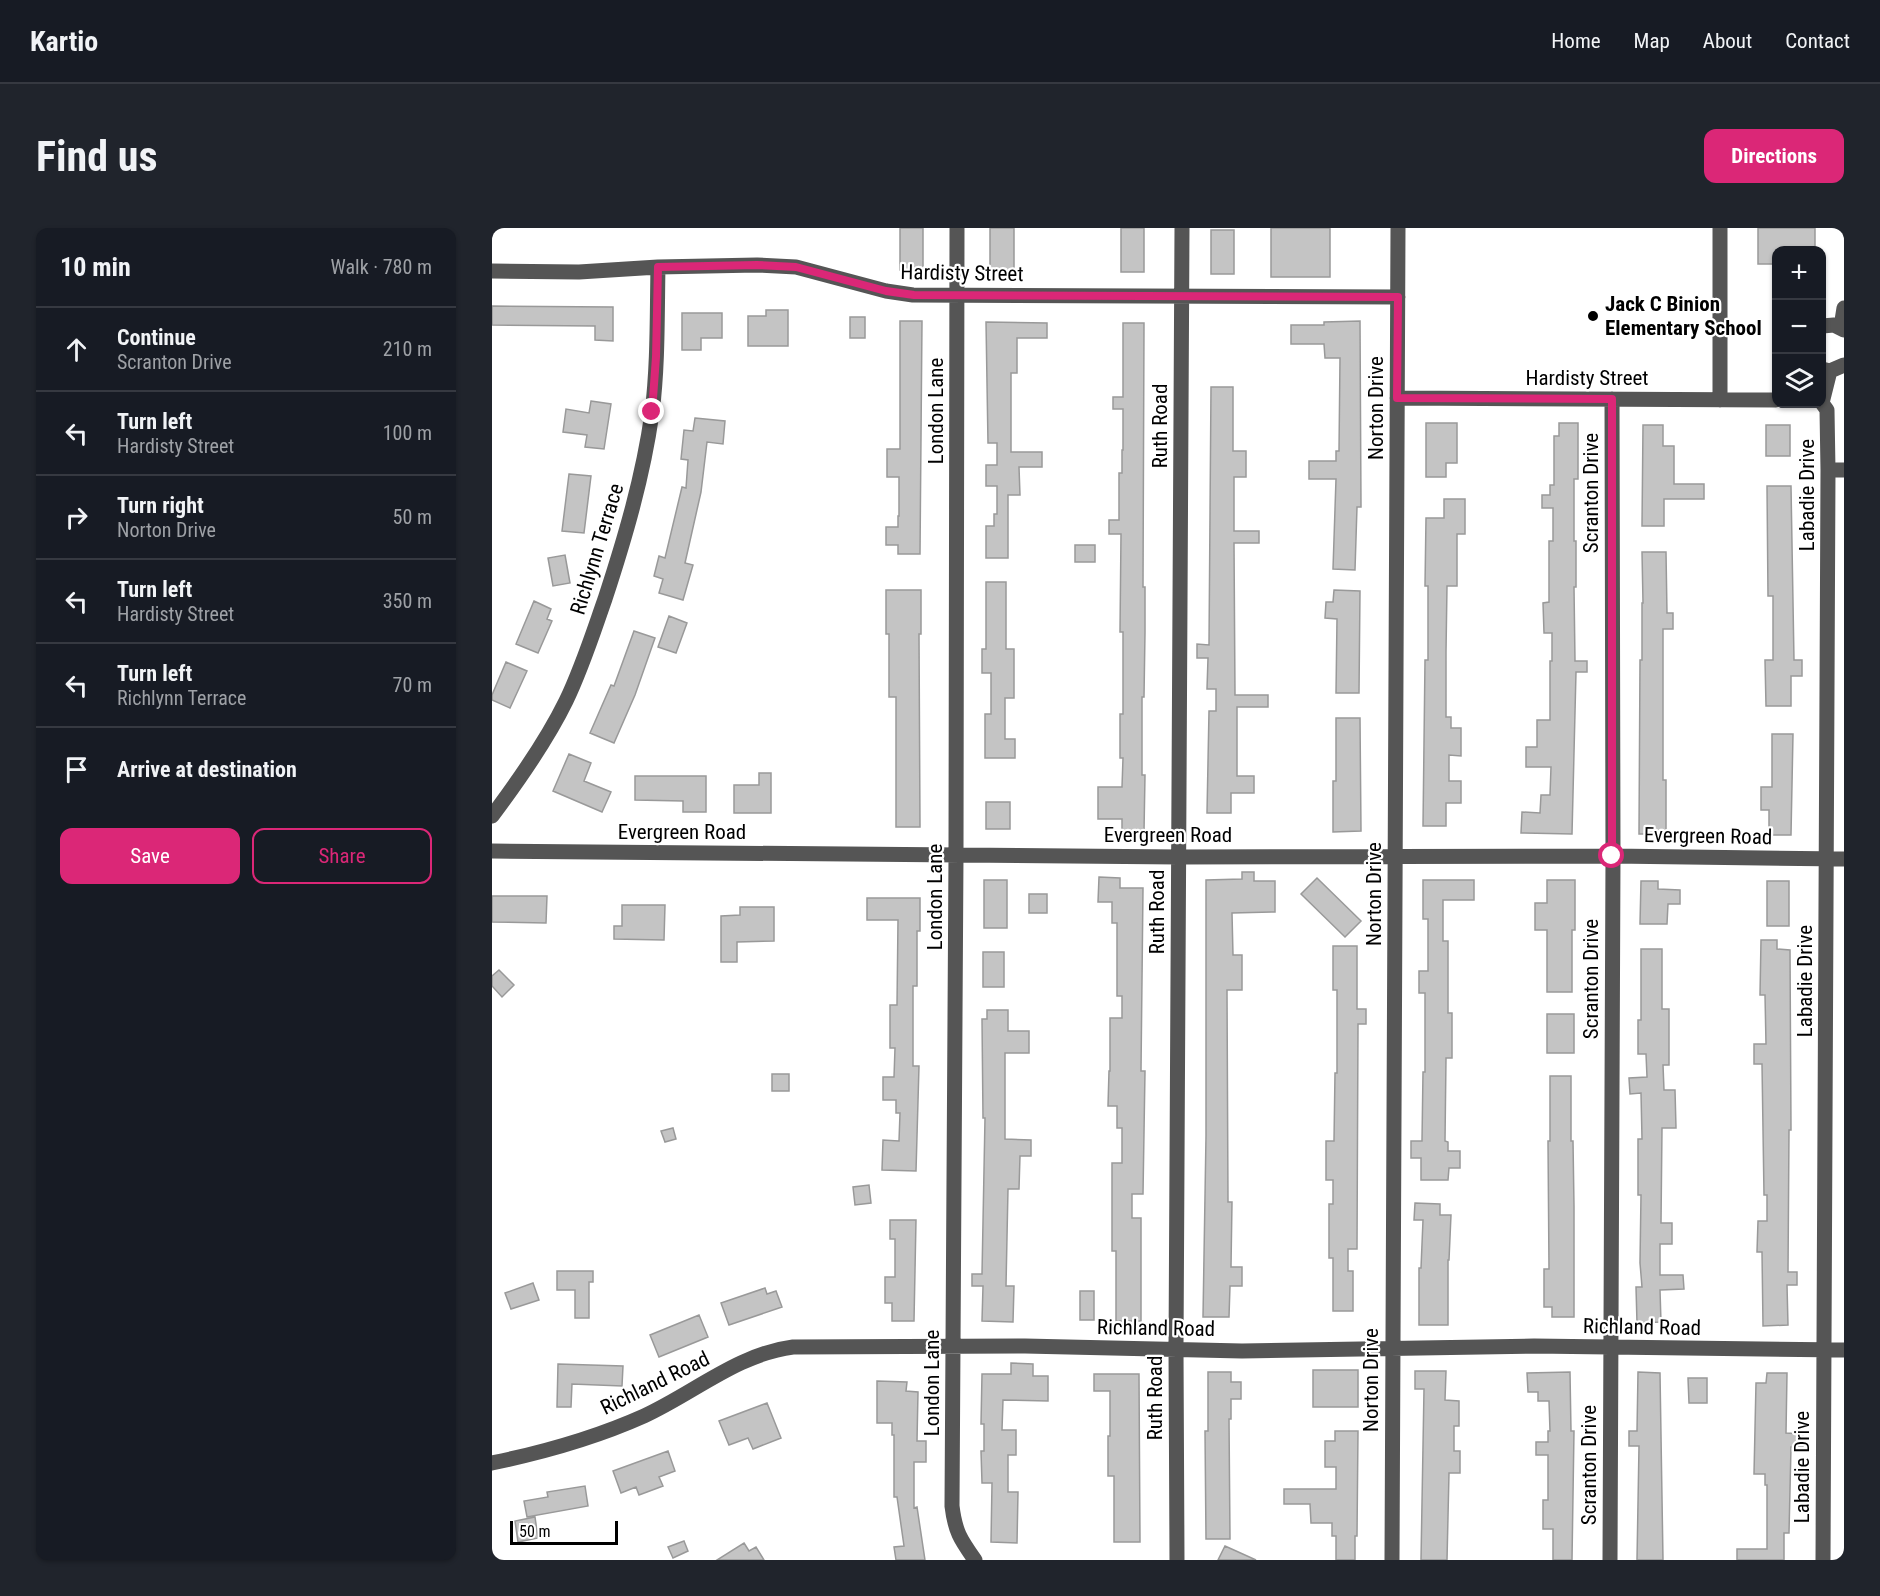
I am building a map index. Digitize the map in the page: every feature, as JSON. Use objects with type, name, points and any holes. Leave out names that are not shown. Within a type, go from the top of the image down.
[{"type":"street","name":"London Lane","points":[[957,228],[952,1506],[954,1525],[975,1560]]},
{"type":"street","name":"Ruth Road","points":[[1177,1560],[1182,228]]},
{"type":"street","name":"Norton Drive","points":[[1392,1560],[1398,228]]},
{"type":"street","points":[[1720,228],[1720,400]]},
{"type":"street","name":"Hardisty Street","points":[[492,271],[579,272],[658,267],[757,265],[796,267],[886,291],[914,295],[1398,297]]},
{"type":"street","name":"Richlynn Terrace","points":[[492,816],[554,723],[566,699],[593,635],[627,534],[646,451],[652,412],[658,267]]},
{"type":"street","points":[[1826,326],[1834,325],[1842,329],[1844,308]]},
{"type":"street","points":[[1826,389],[1832,368]]},
{"type":"street","name":"Hardisty Street","points":[[1397,398],[1772,400]]},
{"type":"street","name":"Scranton Drive","points":[[1610,1560],[1612,399]]},
{"type":"street","name":"Labadie Drive","points":[[1823,1560],[1827,859],[1836,470],[1826,408]]},
{"type":"street","name":"Evergreen Road","points":[[492,851],[1179,857],[1612,856],[1844,859]]},
{"type":"street","name":"Richland Road","points":[[492,1463],[579,1442],[645,1415],[756,1355],[793,1347],[1025,1346],[1242,1351],[1534,1346],[1844,1350]]},
{"type":"building","points":[[900,228],[923,228],[923,270],[900,270]]},
{"type":"building","points":[[990,228],[1014,228],[1014,270],[990,270]]},
{"type":"building","points":[[1121,228],[1144,228],[1144,272],[1121,272]]},
{"type":"building","points":[[1271,228],[1330,228],[1330,277],[1271,277]]},
{"type":"building","points":[[1758,228],[1815,228],[1815,246],[1772,246],[1772,264],[1758,264]]},
{"type":"building","points":[[1211,230],[1234,230],[1234,274],[1211,274]]},
{"type":"building","points":[[492,306],[613,307],[613,341],[595,340],[595,326],[492,325]]},
{"type":"building","points":[[766,310],[788,310],[788,346],[748,346],[748,316],[766,316]]},
{"type":"building","points":[[682,313],[722,313],[722,338],[701,338],[701,350],[682,350]]},
{"type":"building","points":[[850,317],[865,317],[865,338],[850,338]]},
{"type":"building","points":[[900,321],[922,321],[920,554],[898,554],[898,545],[886,545],[886,527],[898,527],[899,516],[899,477],[887,477],[887,449],[900,449]]},
{"type":"building","points":[[1360,321],[1361,507],[1357,507],[1355,570],[1333,569],[1336,479],[1309,479],[1309,461],[1336,461],[1336,451],[1339,451],[1340,358],[1325,358],[1324,344],[1291,344],[1291,325],[1324,325],[1324,322]]},
{"type":"building","points":[[986,322],[1047,323],[1047,338],[1017,338],[1017,373],[1011,373],[1011,452],[1042,452],[1042,467],[1019,467],[1020,495],[1008,495],[1008,558],[986,558],[986,526],[994,526],[994,514],[997,514],[997,486],[986,486],[986,465],[997,465],[997,443],[988,443]]},
{"type":"building","points":[[1123,323],[1144,323],[1143,587],[1145,587],[1145,632],[1142,775],[1145,775],[1144,832],[1122,831],[1122,819],[1098,819],[1098,787],[1122,787],[1123,758],[1120,758],[1120,714],[1123,714],[1123,632],[1120,632],[1121,534],[1109,534],[1109,520],[1119,520],[1123,409],[1113,409],[1113,397],[1123,397]]},
{"type":"building","points":[[1211,387],[1233,387],[1233,451],[1246,451],[1246,477],[1234,477],[1234,531],[1259,531],[1259,543],[1234,543],[1235,695],[1268,695],[1268,707],[1237,707],[1237,776],[1254,776],[1254,793],[1231,793],[1231,813],[1207,813],[1209,711],[1216,711],[1216,689],[1207,689],[1208,658],[1197,658],[1197,644],[1209,645]]},
{"type":"building","points":[[591,401],[611,404],[604,449],[585,447],[587,435],[563,432],[566,409],[589,413]]},
{"type":"building","points":[[695,418],[725,421],[723,444],[707,442],[701,492],[685,563],[693,565],[683,600],[659,593],[663,579],[654,576],[659,556],[665,558],[682,487],[686,488],[688,460],[681,459],[684,430],[693,431]]},
{"type":"building","points":[[1426,423],[1457,423],[1457,463],[1446,463],[1446,477],[1426,477]]},
{"type":"building","points":[[1559,423],[1578,423],[1578,479],[1574,479],[1575,661],[1587,661],[1587,672],[1576,672],[1572,834],[1521,833],[1522,812],[1540,813],[1541,795],[1550,795],[1551,767],[1526,767],[1526,747],[1537,747],[1537,720],[1550,720],[1552,633],[1544,633],[1543,603],[1549,602],[1549,541],[1553,541],[1553,508],[1542,508],[1542,495],[1550,495],[1550,485],[1554,485],[1554,436],[1559,436]]},
{"type":"building","points":[[1643,425],[1663,425],[1663,446],[1674,446],[1674,484],[1704,484],[1704,499],[1664,499],[1664,526],[1642,526]]},
{"type":"building","points":[[1766,425],[1790,425],[1790,456],[1766,456]]},
{"type":"building","points":[[569,474],[591,476],[584,533],[562,531]]},
{"type":"building","points":[[1767,486],[1791,486],[1794,660],[1802,660],[1802,676],[1791,676],[1791,706],[1766,706],[1765,660],[1773,660],[1773,596],[1768,596]]},
{"type":"building","points":[[1444,499],[1465,499],[1465,534],[1457,534],[1457,586],[1447,586],[1446,652],[1446,717],[1451,717],[1451,728],[1461,728],[1461,756],[1449,755],[1449,781],[1461,781],[1461,803],[1446,803],[1446,826],[1423,826],[1425,660],[1428,660],[1428,586],[1425,586],[1426,518],[1444,518]]},
{"type":"building","points":[[1075,545],[1095,545],[1095,562],[1075,562]]},
{"type":"building","points":[[1642,552],[1666,552],[1667,613],[1673,613],[1673,629],[1663,629],[1663,780],[1666,780],[1666,834],[1639,834]]},
{"type":"building","points":[[565,555],[570,583],[553,586],[548,558]]},
{"type":"building","points":[[986,582],[1006,582],[1006,649],[1014,649],[1014,698],[1005,698],[1005,739],[1015,739],[1015,758],[985,758],[985,714],[991,714],[991,673],[982,673],[982,649],[986,649]]},
{"type":"building","points":[[886,590],[921,590],[921,634],[919,634],[920,827],[896,827],[896,697],[889,697]]},
{"type":"building","points":[[1334,590],[1360,591],[1359,693],[1336,693],[1337,619],[1325,618],[1326,602],[1333,602]]},
{"type":"building","points":[[534,601],[551,609],[547,619],[552,621],[538,653],[516,644]]},
{"type":"building","points":[[669,616],[687,623],[676,653],[658,647]]},
{"type":"building","points":[[634,631],[655,638],[635,695],[614,743],[590,733],[611,685],[614,686]]},
{"type":"building","points":[[506,662],[527,671],[510,708],[492,700]]},
{"type":"building","points":[[1336,718],[1360,718],[1361,831],[1333,832]]},
{"type":"building","points":[[1772,734],[1793,734],[1791,835],[1769,835],[1769,810],[1761,810],[1761,787],[1772,787]]},
{"type":"building","points":[[569,754],[591,763],[584,781],[611,792],[602,812],[553,791]]},
{"type":"building","points":[[759,773],[771,773],[771,813],[734,813],[734,785],[759,785]]},
{"type":"building","points":[[635,776],[706,776],[706,812],[683,812],[683,801],[635,800]]},
{"type":"building","points":[[986,802],[1010,802],[1010,829],[986,829]]},
{"type":"building","points":[[1242,872],[1254,872],[1254,881],[1275,881],[1275,912],[1232,913],[1233,955],[1242,955],[1242,990],[1227,990],[1228,1202],[1232,1202],[1231,1267],[1242,1267],[1242,1286],[1230,1286],[1229,1317],[1203,1317],[1206,880],[1242,879]]},
{"type":"building","points":[[1099,877],[1120,878],[1120,888],[1143,888],[1141,1071],[1145,1071],[1143,1194],[1132,1194],[1132,1218],[1141,1218],[1141,1321],[1116,1321],[1116,1251],[1112,1251],[1112,1163],[1122,1163],[1122,1128],[1117,1128],[1117,1106],[1108,1106],[1110,1018],[1122,1018],[1122,996],[1117,996],[1117,923],[1112,923],[1112,902],[1098,902]]},
{"type":"building","points":[[1317,878],[1361,921],[1345,937],[1301,894]]},
{"type":"building","points":[[984,880],[1007,880],[1007,928],[984,928]]},
{"type":"building","points":[[1423,880],[1474,880],[1474,900],[1443,900],[1443,941],[1448,941],[1448,1013],[1452,1013],[1452,1058],[1446,1058],[1445,1141],[1448,1142],[1448,1151],[1460,1151],[1460,1168],[1449,1168],[1448,1180],[1421,1180],[1421,1158],[1411,1158],[1411,1141],[1422,1141],[1423,1072],[1425,1072],[1425,993],[1419,993],[1419,971],[1428,971],[1428,919],[1423,919]]},
{"type":"building","points":[[1547,880],[1575,880],[1572,992],[1547,992],[1547,930],[1535,930],[1535,903],[1547,903]]},
{"type":"building","points":[[1641,881],[1658,881],[1658,889],[1680,890],[1680,904],[1668,904],[1667,924],[1640,924]]},
{"type":"building","points":[[1767,881],[1789,881],[1789,926],[1767,926]]},
{"type":"building","points":[[1029,894],[1047,894],[1047,913],[1029,913]]},
{"type":"building","points":[[492,896],[547,896],[546,923],[492,922]]},
{"type":"building","points":[[867,898],[920,898],[920,931],[917,931],[917,986],[913,986],[913,1066],[919,1066],[916,1171],[882,1170],[883,1140],[899,1141],[900,1113],[896,1113],[896,1100],[883,1100],[883,1077],[894,1077],[895,1048],[890,1048],[890,1005],[897,1005],[898,920],[867,920]]},
{"type":"building","points":[[622,905],[665,905],[664,940],[614,939],[614,926],[622,926]]},
{"type":"building","points":[[740,907],[774,907],[774,941],[737,942],[737,962],[721,962],[721,916],[740,915]]},
{"type":"building","points":[[1761,940],[1777,940],[1777,949],[1790,950],[1791,1130],[1789,1130],[1788,1272],[1797,1272],[1797,1285],[1787,1285],[1788,1325],[1763,1326],[1762,1252],[1757,1252],[1758,1221],[1767,1221],[1767,1195],[1764,1195],[1762,1064],[1754,1064],[1754,1044],[1766,1044],[1765,995],[1760,995]]},
{"type":"building","points":[[1333,946],[1357,946],[1357,1009],[1366,1009],[1366,1024],[1358,1024],[1357,1249],[1348,1249],[1348,1271],[1353,1271],[1353,1311],[1333,1311],[1333,1258],[1329,1258],[1329,1204],[1333,1204],[1333,1180],[1326,1180],[1326,1141],[1334,1141],[1335,1073],[1337,1073],[1337,990],[1333,990]]},
{"type":"building","points":[[1641,949],[1662,949],[1662,1009],[1669,1009],[1669,1065],[1663,1065],[1664,1090],[1675,1090],[1676,1128],[1662,1128],[1661,1223],[1672,1223],[1672,1244],[1660,1244],[1660,1275],[1683,1275],[1684,1289],[1660,1290],[1661,1322],[1637,1323],[1636,1287],[1642,1287],[1641,1195],[1638,1195],[1638,1139],[1642,1139],[1641,1093],[1630,1094],[1629,1078],[1647,1077],[1646,1054],[1638,1054],[1638,1020],[1641,1020]]},
{"type":"building","points":[[983,952],[1004,952],[1004,987],[983,987]]},
{"type":"building","points":[[499,970],[514,985],[502,997],[492,986],[492,976]]},
{"type":"building","points":[[987,1010],[1008,1010],[1008,1031],[1029,1031],[1029,1053],[1005,1053],[1005,1139],[1031,1140],[1031,1156],[1020,1156],[1019,1189],[1008,1189],[1006,1286],[1014,1286],[1013,1322],[982,1321],[983,1286],[972,1286],[972,1274],[982,1274],[985,1118],[983,1118],[982,1019],[987,1019]]},
{"type":"building","points":[[1547,1014],[1574,1014],[1574,1053],[1547,1053]]},
{"type":"building","points":[[772,1074],[789,1074],[789,1091],[772,1091]]},
{"type":"building","points":[[1550,1076],[1571,1076],[1574,1317],[1552,1317],[1552,1307],[1544,1307],[1544,1269],[1549,1269]]},
{"type":"building","points":[[673,1128],[676,1139],[665,1142],[661,1131]]},
{"type":"building","points":[[869,1185],[871,1203],[855,1205],[853,1187]]},
{"type":"building","points":[[1415,1203],[1440,1204],[1440,1215],[1451,1215],[1448,1325],[1419,1325],[1419,1268],[1421,1268],[1423,1220],[1414,1220]]},
{"type":"building","points":[[890,1220],[916,1220],[914,1321],[892,1321],[892,1303],[885,1303],[885,1277],[895,1277],[895,1239],[890,1239]]},
{"type":"building","points":[[557,1271],[593,1271],[593,1282],[589,1282],[589,1318],[575,1318],[575,1290],[557,1290]]},
{"type":"building","points":[[533,1283],[539,1300],[511,1309],[505,1293]]},
{"type":"building","points":[[765,1288],[767,1294],[776,1291],[782,1307],[729,1325],[721,1303]]},
{"type":"building","points":[[1080,1291],[1094,1291],[1094,1320],[1080,1320]]},
{"type":"building","points":[[699,1315],[708,1337],[659,1357],[650,1335]]},
{"type":"building","points":[[1011,1363],[1033,1364],[1033,1376],[1048,1376],[1048,1401],[1003,1400],[1002,1430],[1016,1430],[1016,1455],[1008,1455],[1008,1492],[1018,1492],[1017,1543],[991,1542],[992,1483],[982,1483],[981,1451],[984,1451],[984,1424],[981,1424],[982,1374],[1011,1374]]},
{"type":"building","points":[[558,1364],[623,1366],[622,1386],[572,1384],[571,1407],[557,1407]]},
{"type":"building","points":[[1313,1370],[1358,1370],[1358,1407],[1313,1407]]},
{"type":"building","points":[[1415,1371],[1446,1371],[1445,1400],[1459,1401],[1459,1426],[1454,1426],[1454,1451],[1460,1451],[1460,1473],[1449,1473],[1447,1560],[1421,1560],[1424,1389],[1415,1389]]},
{"type":"building","points":[[1208,1372],[1231,1372],[1231,1382],[1241,1382],[1241,1399],[1231,1399],[1231,1419],[1229,1419],[1230,1539],[1206,1539],[1205,1431],[1208,1431]]},
{"type":"building","points":[[1570,1372],[1571,1431],[1574,1431],[1572,1560],[1553,1560],[1553,1529],[1543,1529],[1543,1500],[1548,1500],[1548,1455],[1536,1455],[1536,1442],[1548,1442],[1549,1401],[1538,1401],[1538,1392],[1528,1392],[1527,1373]]},
{"type":"building","points":[[1638,1372],[1660,1373],[1663,1560],[1637,1560],[1639,1446],[1629,1446],[1629,1431],[1637,1431]]},
{"type":"building","points":[[1767,1373],[1787,1373],[1786,1433],[1803,1434],[1803,1447],[1791,1447],[1789,1533],[1784,1533],[1784,1560],[1737,1560],[1737,1549],[1767,1549],[1767,1485],[1765,1485],[1765,1474],[1754,1474],[1756,1383],[1766,1383]]},
{"type":"building","points":[[1094,1374],[1139,1374],[1140,1542],[1114,1542],[1114,1476],[1108,1476],[1110,1391],[1094,1391]]},
{"type":"building","points":[[1688,1378],[1707,1378],[1707,1403],[1689,1403]]},
{"type":"building","points":[[877,1381],[907,1382],[906,1391],[918,1392],[917,1441],[926,1441],[926,1462],[914,1462],[914,1508],[917,1507],[925,1560],[896,1560],[894,1547],[904,1546],[897,1497],[894,1497],[894,1435],[892,1435],[892,1423],[877,1423]]},
{"type":"building","points":[[767,1403],[781,1438],[753,1449],[748,1438],[729,1445],[719,1421]]},
{"type":"building","points":[[1335,1431],[1358,1431],[1355,1560],[1336,1560],[1336,1536],[1332,1536],[1332,1523],[1311,1523],[1310,1504],[1284,1504],[1284,1489],[1336,1489],[1336,1467],[1325,1467],[1325,1441],[1335,1441]]},
{"type":"building","points":[[668,1451],[675,1471],[659,1477],[663,1486],[639,1495],[636,1487],[621,1493],[613,1471]]},
{"type":"building","points":[[585,1486],[588,1506],[527,1517],[524,1501],[548,1497],[547,1492]]},
{"type":"building","points":[[535,1517],[538,1538],[518,1542],[515,1521]]},
{"type":"building","points":[[684,1541],[688,1551],[673,1558],[668,1547]]},
{"type":"building","points":[[744,1543],[749,1551],[756,1547],[764,1560],[717,1560]]},
{"type":"building","points":[[1225,1546],[1256,1560],[1218,1560]]},
{"type":"place","name":"Jack C Binion Elementary School","points":[[1593,316]]},
{"type":"route","points":[[652,412],[658,267],[757,265],[796,267],[886,291],[914,295],[1398,297],[1397,398],[1612,399],[1612,856]]}]
